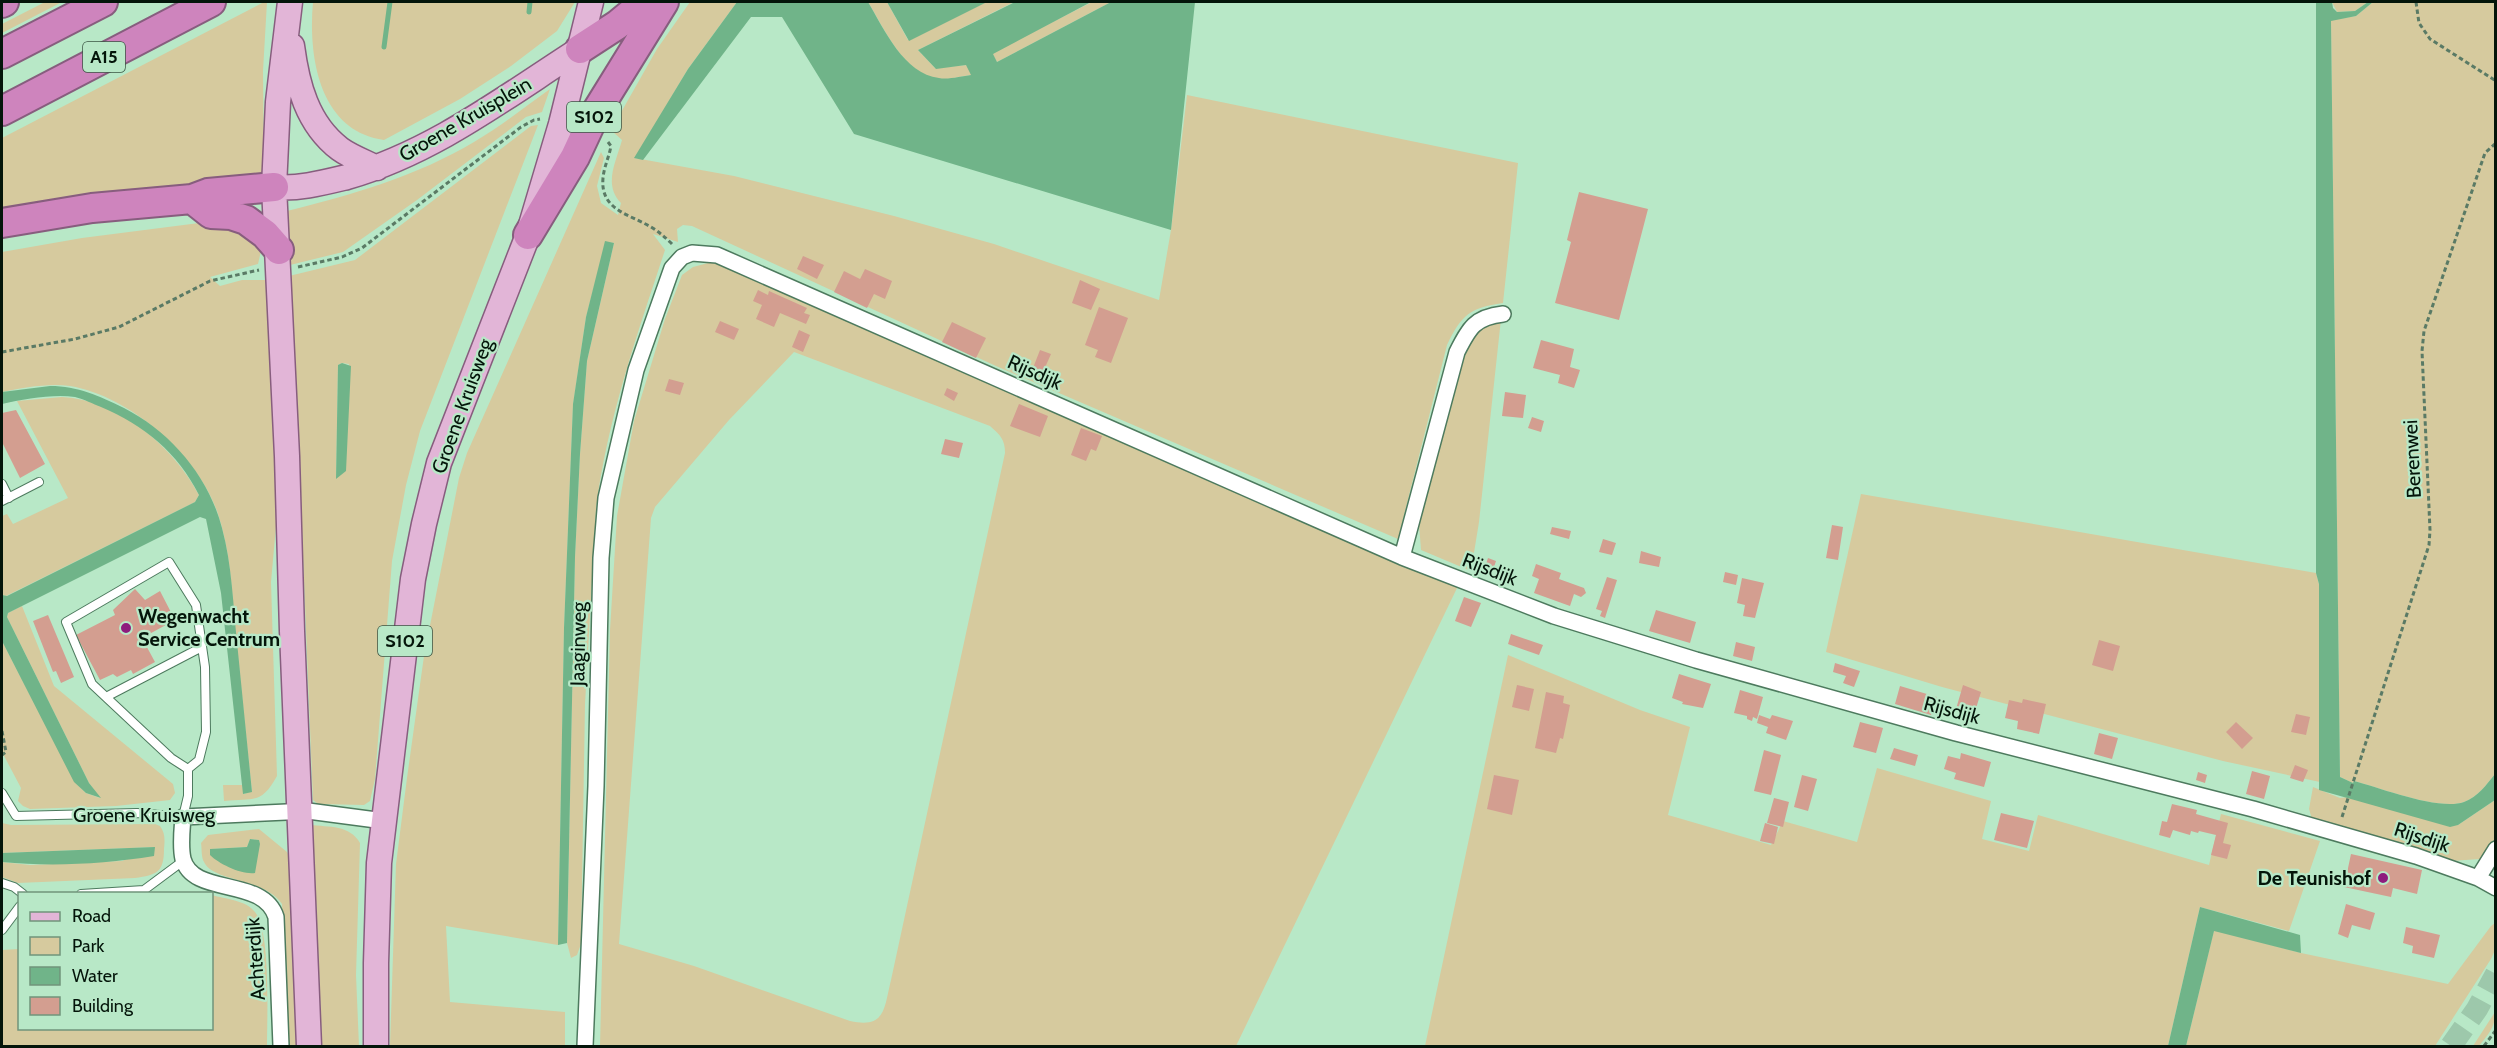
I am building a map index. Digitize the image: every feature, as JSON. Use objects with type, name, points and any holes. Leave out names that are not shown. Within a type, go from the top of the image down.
[{"type":"highway","name":"A15","points":[[2,54],[103,2]]},
{"type":"highway","name":"A15","points":[[2,111],[209,2]]},
{"type":"highway","points":[[580,49],[617,25],[645,2]]},
{"type":"highway","name":"S102","points":[[528,235],[574,157],[573,129],[612,84],[664,2]]},
{"type":"highway","points":[[2,223],[92,208],[192,199],[208,193],[274,186]]},
{"type":"highway","points":[[192,199],[211,214],[231,215],[246,220],[265,234],[278,259]]},
{"type":"main road","name":"S102","points":[[573,129],[580,49],[591,2]]},
{"type":"main road","points":[[289,10],[295,67],[301,91],[315,122],[329,140],[341,150],[377,168]]},
{"type":"main road","points":[[289,10],[278,102],[274,186],[287,456],[309,1047]]},
{"type":"main road","name":"Groene Kruisplein","points":[[274,186],[292,188],[323,183],[377,168],[452,131],[580,49]]},
{"type":"main road","name":"Groene Kruisweg","points":[[376,1047],[379,863],[413,579],[439,463],[528,235]]},
{"type":"street","name":"Rijsdijk","points":[[682,257],[692,253],[717,255],[1402,557],[1554,616],[1696,660],[1956,734],[2253,809],[2416,856],[2478,878],[2496,888]]},
{"type":"street","name":"Jaaginweg","points":[[585,1047],[596,786],[601,558],[606,498],[636,370],[672,268],[682,257]]},
{"type":"street","points":[[1402,557],[1457,351],[1469,328],[1487,316],[1503,314]]},
{"type":"street","name":"Groene Kruisweg","points":[[183,817],[300,812],[384,821]]},
{"type":"street","points":[[183,817],[183,861]]},
{"type":"street","points":[[2478,878],[2496,849]]},
{"type":"street","name":"Achterdijk","points":[[183,861],[192,872],[205,880],[255,895],[267,901],[273,908],[276,917],[281,1047]]},
{"type":"lane","points":[[2,484],[5,500],[39,482]]},
{"type":"lane","points":[[169,562],[196,605],[205,667],[206,732],[199,760],[188,769],[171,758],[92,684],[66,622],[169,562]]},
{"type":"lane","points":[[106,697],[202,647]]},
{"type":"lane","points":[[183,817],[188,796],[188,769]]},
{"type":"lane","name":"Groene Kruisweg","points":[[2,793],[16,816],[137,813],[183,817]]},
{"type":"lane","points":[[112,892],[144,890],[183,861]]},
{"type":"lane","points":[[2,883],[14,887],[20,892]]},
{"type":"lane","points":[[2,930],[18,909]]},
{"type":"path","points":[[2416,2],[2419,23],[2430,39],[2496,81]]},
{"type":"path","points":[[2,352],[75,339],[119,327],[210,281],[265,269],[278,259],[309,265],[354,252],[528,123],[540,119],[604,139],[611,147],[603,178],[608,203],[621,213],[662,234],[682,257]]},
{"type":"path","name":"Berenwei","points":[[2342,815],[2429,545],[2422,351],[2424,332],[2485,153],[2490,146],[2496,143]]},
{"type":"path","points":[[2,731],[6,752],[2,754]]},
{"type":"path","points":[[2484,1047],[2496,1030]]},
{"type":"green space","points":[[45,2],[62,2],[2,33],[2,24]]},
{"type":"green space","points":[[267,2],[263,71],[264,172],[260,177],[60,198],[2,210],[2,138]]},
{"type":"green space","points":[[313,2],[575,2],[557,31],[511,66],[460,99],[384,140],[362,134],[345,122],[332,107],[322,88],[313,45]]},
{"type":"green space","points":[[690,2],[737,2],[688,69],[635,158],[734,176],[894,216],[994,244],[1159,300],[1171,230],[1187,95],[1518,163],[1503,303],[1482,307],[1468,314],[1457,326],[1447,345],[1398,539],[996,366],[692,226],[683,225],[677,229],[678,242],[653,234],[665,250],[615,410],[596,509],[585,704],[581,944],[577,955],[571,958],[567,943],[575,557],[580,454],[587,361],[614,243],[606,242],[586,317],[573,405],[564,628],[558,945],[446,926],[450,1002],[565,1012],[565,1046],[390,1046],[396,864],[424,656],[459,478],[467,453],[601,152],[604,158],[597,186],[601,203],[618,215],[621,203],[613,189],[612,173],[622,140],[611,130],[657,49]]},
{"type":"green space","points":[[868,2],[887,2],[908,40],[986,2],[1014,2],[918,50],[935,68],[967,65],[972,75],[939,79],[927,76],[905,60],[888,37]]},
{"type":"green space","points":[[1092,2],[1111,2],[997,62],[992,53]]},
{"type":"green space","points":[[2332,2],[2368,2],[2355,11],[2337,12]]},
{"type":"green space","points":[[2373,2],[2495,2],[2495,774],[2473,797],[2453,804],[2410,798],[2354,781],[2353,783],[2340,777],[2331,20],[2356,16]]},
{"type":"green space","points":[[550,89],[542,112],[526,117],[417,200],[343,252],[290,265],[287,211],[360,191],[430,165],[484,136]]},
{"type":"green space","points":[[538,125],[420,431],[406,485],[392,561],[375,779],[370,801],[364,805],[318,804],[313,800],[289,276],[355,260],[531,126]],"holes":[[[349,364],[336,479],[338,365]]]},
{"type":"green space","points":[[207,222],[246,234],[261,251],[258,264],[210,277],[220,286],[242,280],[268,280],[278,504],[271,582],[277,776],[261,796],[224,801],[223,785],[242,785],[244,794],[252,791],[228,554],[217,511],[207,490],[178,449],[138,415],[115,402],[93,392],[62,385],[36,386],[2,392],[2,252],[82,238]]},
{"type":"green space","points":[[712,262],[1458,586],[1236,1046],[600,1046],[610,630],[617,516],[634,421],[665,319],[682,275],[693,267]],"holes":[[[794,352],[990,426],[1001,438],[1005,453],[891,980],[881,1014],[871,1022],[850,1021],[694,966],[619,944],[651,518],[655,507],[729,420]]]},
{"type":"green space","points":[[1501,319],[1479,522],[1471,571],[1421,550],[1419,524],[1462,350],[1477,326]]},
{"type":"green space","points":[[62,397],[83,400],[124,416],[159,443],[175,459],[199,495],[195,502],[6,596],[2,595],[2,516],[7,514],[13,524],[68,498],[17,401]]},
{"type":"green space","points":[[1861,494],[2316,573],[2319,584],[2320,782],[2223,761],[1942,687],[1826,652]]},
{"type":"green space","points":[[22,606],[54,686],[173,784],[175,793],[170,800],[116,806],[30,809],[18,801],[21,788],[2,752],[2,641],[75,782],[86,793],[100,798],[89,783],[7,617],[8,613]]},
{"type":"green space","points":[[1508,655],[1640,710],[1690,727],[1668,815],[1771,845],[1783,821],[1857,842],[1877,768],[1991,801],[1982,839],[2029,851],[2038,815],[2209,865],[2221,814],[2320,841],[2289,931],[2200,907],[2168,1046],[1425,1046]]},
{"type":"green space","points":[[2313,787],[2340,798],[2348,797],[2458,825],[2495,800],[2495,841],[2480,859],[2451,861],[2418,849],[2312,819],[2309,809]]},
{"type":"green space","points":[[2,823],[11,825],[155,824],[163,831],[163,863],[154,874],[135,878],[18,883],[2,877],[2,862],[30,865],[122,861],[155,847],[2,853]]},
{"type":"green space","points":[[310,825],[345,830],[356,837],[360,843],[356,975],[359,1046],[322,1046],[314,852]]},
{"type":"green space","points":[[259,829],[287,852],[294,866],[300,1046],[288,1046],[282,904],[264,889],[209,868],[203,860],[201,843],[208,835]],"holes":[[[250,839],[259,840],[243,872],[211,849],[247,847]]]},
{"type":"green space","points":[[213,895],[235,900],[255,912],[264,937],[267,976],[267,1046],[2,1046],[2,950],[18,949],[18,1030],[213,1030]]},
{"type":"green space","points":[[2495,923],[2495,950],[2491,959],[2435,1046],[2186,1046],[2214,930],[2301,953],[2448,984]]},
{"type":"green space","points":[[2495,1012],[2493,1026],[2488,1034],[2479,1046],[2473,1046]]},
{"type":"water","points":[[737,2],[868,2],[888,37],[905,59],[927,75],[947,79],[971,75],[966,65],[936,69],[918,50],[1015,2],[1091,2],[993,54],[997,62],[1111,2],[1195,2],[1171,230],[854,134],[782,17],[751,17],[643,160],[634,158],[688,69]]},
{"type":"water","points":[[887,2],[987,2],[909,41]]},
{"type":"water","points":[[2316,2],[2332,2],[2337,12],[2355,11],[2368,2],[2373,2],[2356,16],[2331,21],[2340,777],[2353,783],[2354,781],[2410,798],[2453,804],[2473,797],[2495,774],[2495,800],[2458,825],[2450,827],[2319,790],[2319,584],[2316,573]]},
{"type":"water","points":[[605,241],[614,243],[587,361],[580,454],[575,557],[567,943],[558,945],[564,628],[573,404],[586,317]]},
{"type":"water","points":[[342,363],[351,366],[346,471],[336,479],[338,365]]},
{"type":"water","points":[[50,386],[88,392],[141,418],[172,443],[186,458],[208,491],[222,528],[228,556],[252,792],[243,794],[221,593],[206,519],[200,517],[8,613],[7,617],[89,783],[101,798],[86,793],[74,782],[2,641],[2,595],[7,596],[195,502],[199,495],[191,480],[170,453],[132,422],[117,414],[82,399],[66,396],[2,404],[2,392]]},
{"type":"water","points":[[250,839],[259,840],[260,844],[255,873],[231,868],[210,855],[210,849],[247,847]]},
{"type":"water","points":[[155,847],[154,856],[116,861],[78,864],[2,862],[2,853]]},
{"type":"water","points":[[2200,907],[2300,935],[2301,953],[2214,931],[2186,1046],[2168,1046]]},
{"type":"building","points":[[1579,192],[1648,209],[1619,320],[1555,303],[1571,242],[1567,240]]},
{"type":"building","points":[[803,256],[824,265],[817,279],[797,269]]},
{"type":"building","points":[[865,269],[892,281],[885,299],[874,294],[867,308],[834,292],[844,271],[860,279]]},
{"type":"building","points":[[1080,280],[1100,289],[1091,310],[1072,303]]},
{"type":"building","points":[[758,290],[768,295],[769,291],[807,308],[804,313],[810,315],[806,324],[780,313],[774,327],[756,319],[762,305],[753,301]]},
{"type":"building","points":[[1099,307],[1128,318],[1111,363],[1095,357],[1098,350],[1085,345]]},
{"type":"building","points":[[720,321],[739,329],[734,340],[715,332]]},
{"type":"building","points":[[952,322],[986,338],[976,358],[942,342]]},
{"type":"building","points":[[799,330],[810,335],[803,352],[792,347]]},
{"type":"building","points":[[1541,340],[1574,349],[1570,367],[1580,370],[1574,388],[1558,383],[1560,375],[1533,368]]},
{"type":"building","points":[[1040,350],[1051,354],[1043,372],[1033,368]]},
{"type":"building","points":[[669,379],[684,383],[680,395],[665,391]]},
{"type":"building","points":[[947,388],[958,393],[954,401],[944,395]]},
{"type":"building","points":[[1505,392],[1526,395],[1523,418],[1502,416]]},
{"type":"building","points":[[1019,404],[1048,416],[1040,437],[1010,426]]},
{"type":"building","points":[[16,410],[45,464],[20,478],[2,442],[2,413]]},
{"type":"building","points":[[1532,417],[1544,421],[1541,432],[1528,428]]},
{"type":"building","points":[[1081,428],[1102,436],[1096,451],[1091,449],[1086,461],[1071,455]]},
{"type":"building","points":[[945,439],[963,443],[959,458],[941,454]]},
{"type":"building","points":[[1832,525],[1843,527],[1838,560],[1826,558]]},
{"type":"building","points":[[1552,527],[1571,531],[1569,539],[1550,534]]},
{"type":"building","points":[[1603,539],[1616,543],[1612,555],[1599,552]]},
{"type":"building","points":[[1641,551],[1661,557],[1659,567],[1639,563]]},
{"type":"building","points":[[1488,558],[1496,561],[1494,567],[1486,564]]},
{"type":"building","points":[[1536,564],[1561,573],[1559,579],[1584,588],[1586,593],[1581,597],[1574,594],[1570,606],[1534,593],[1539,579],[1532,576]]},
{"type":"building","points":[[1725,572],[1738,575],[1736,585],[1723,582]]},
{"type":"building","points":[[1607,577],[1617,580],[1605,618],[1600,616],[1602,611],[1596,609]]},
{"type":"building","points":[[1742,578],[1764,583],[1755,618],[1743,616],[1745,605],[1737,603]]},
{"type":"building","name":"Wegenwacht Service Centrum","points":[[135,589],[145,600],[160,591],[175,620],[142,638],[155,662],[133,674],[131,670],[117,677],[113,674],[100,680],[76,635],[115,615],[113,610]]},
{"type":"building","points":[[1464,597],[1481,603],[1471,627],[1455,621]]},
{"type":"building","points":[[1656,610],[1696,622],[1690,643],[1649,631]]},
{"type":"building","points":[[48,615],[74,677],[61,683],[56,671],[53,672],[33,621]]},
{"type":"building","points":[[1511,634],[1543,645],[1539,655],[1508,644]]},
{"type":"building","points":[[2099,640],[2120,646],[2113,671],[2092,665]]},
{"type":"building","points":[[1736,642],[1755,647],[1752,661],[1733,656]]},
{"type":"building","points":[[1835,663],[1860,671],[1854,687],[1843,683],[1846,676],[1833,672]]},
{"type":"building","points":[[1679,674],[1711,684],[1703,708],[1682,704],[1683,702],[1672,698]]},
{"type":"building","points":[[1517,685],[1534,689],[1529,711],[1512,707]]},
{"type":"building","points":[[1963,685],[1981,692],[1974,715],[1956,709]]},
{"type":"building","points":[[1900,686],[1937,697],[1931,715],[1895,704]]},
{"type":"building","points":[[1740,690],[1763,697],[1757,719],[1753,717],[1752,721],[1747,719],[1747,716],[1734,713]]},
{"type":"building","points":[[1546,692],[1564,696],[1563,703],[1570,705],[1563,739],[1560,738],[1556,753],[1535,748]]},
{"type":"building","points":[[2023,699],[2046,704],[2039,734],[2017,729],[2018,721],[2005,718],[2009,700],[2022,703]]},
{"type":"building","points":[[2296,714],[2310,717],[2306,735],[2291,732]]},
{"type":"building","points":[[1759,715],[1770,719],[1772,715],[1793,721],[1786,740],[1766,733],[1768,727],[1757,723]]},
{"type":"building","points":[[1860,722],[1883,728],[1876,753],[1853,747]]},
{"type":"building","points":[[2236,722],[2253,738],[2242,749],[2226,732]]},
{"type":"building","points":[[2099,733],[2118,738],[2112,759],[2094,754]]},
{"type":"building","points":[[1894,748],[1918,755],[1915,766],[1890,759]]},
{"type":"building","points":[[1764,750],[1781,755],[1771,795],[1754,791]]},
{"type":"building","points":[[1961,753],[1991,762],[1984,787],[1954,779],[1956,773],[1944,769],[1948,756],[1960,759]]},
{"type":"building","points":[[2295,765],[2308,770],[2303,782],[2290,778]]},
{"type":"building","points":[[2252,771],[2270,776],[2264,799],[2246,794]]},
{"type":"building","points":[[2198,772],[2207,775],[2205,783],[2196,780]]},
{"type":"building","points":[[1494,775],[1519,780],[1512,815],[1487,809]]},
{"type":"building","points":[[1802,775],[1817,779],[1808,811],[1794,807]]},
{"type":"building","points":[[1774,798],[1789,802],[1783,827],[1767,823]]},
{"type":"building","points":[[2172,804],[2197,810],[2196,814],[2228,823],[2223,843],[2231,845],[2227,859],[2211,855],[2216,835],[2191,831],[2190,835],[2173,830],[2170,838],[2159,835],[2162,821],[2167,822]]},
{"type":"building","points":[[2001,813],[2034,821],[2027,848],[1994,840]]},
{"type":"building","points":[[1765,823],[1778,827],[1774,844],[1760,841]]},
{"type":"building","name":"De Teunishof","points":[[2351,854],[2422,870],[2417,894],[2393,888],[2391,897],[2344,887]]},
{"type":"building","points":[[2346,904],[2375,913],[2370,930],[2352,925],[2348,938],[2338,934]]},
{"type":"building","points":[[2406,927],[2440,935],[2434,958],[2412,953],[2413,946],[2403,943]]},
{"type":"waterway","points":[[384,47],[390,2]]},
{"type":"waterway","points":[[529,12],[530,2]]},
{"type":"tunnel","points":[[2451,1046],[2477,1009],[2496,974]]},
{"type":"place","name":"Wegenwacht Service Centrum","points":[[126,628]]},
{"type":"place","name":"De Teunishof","points":[[2383,878]]}]
